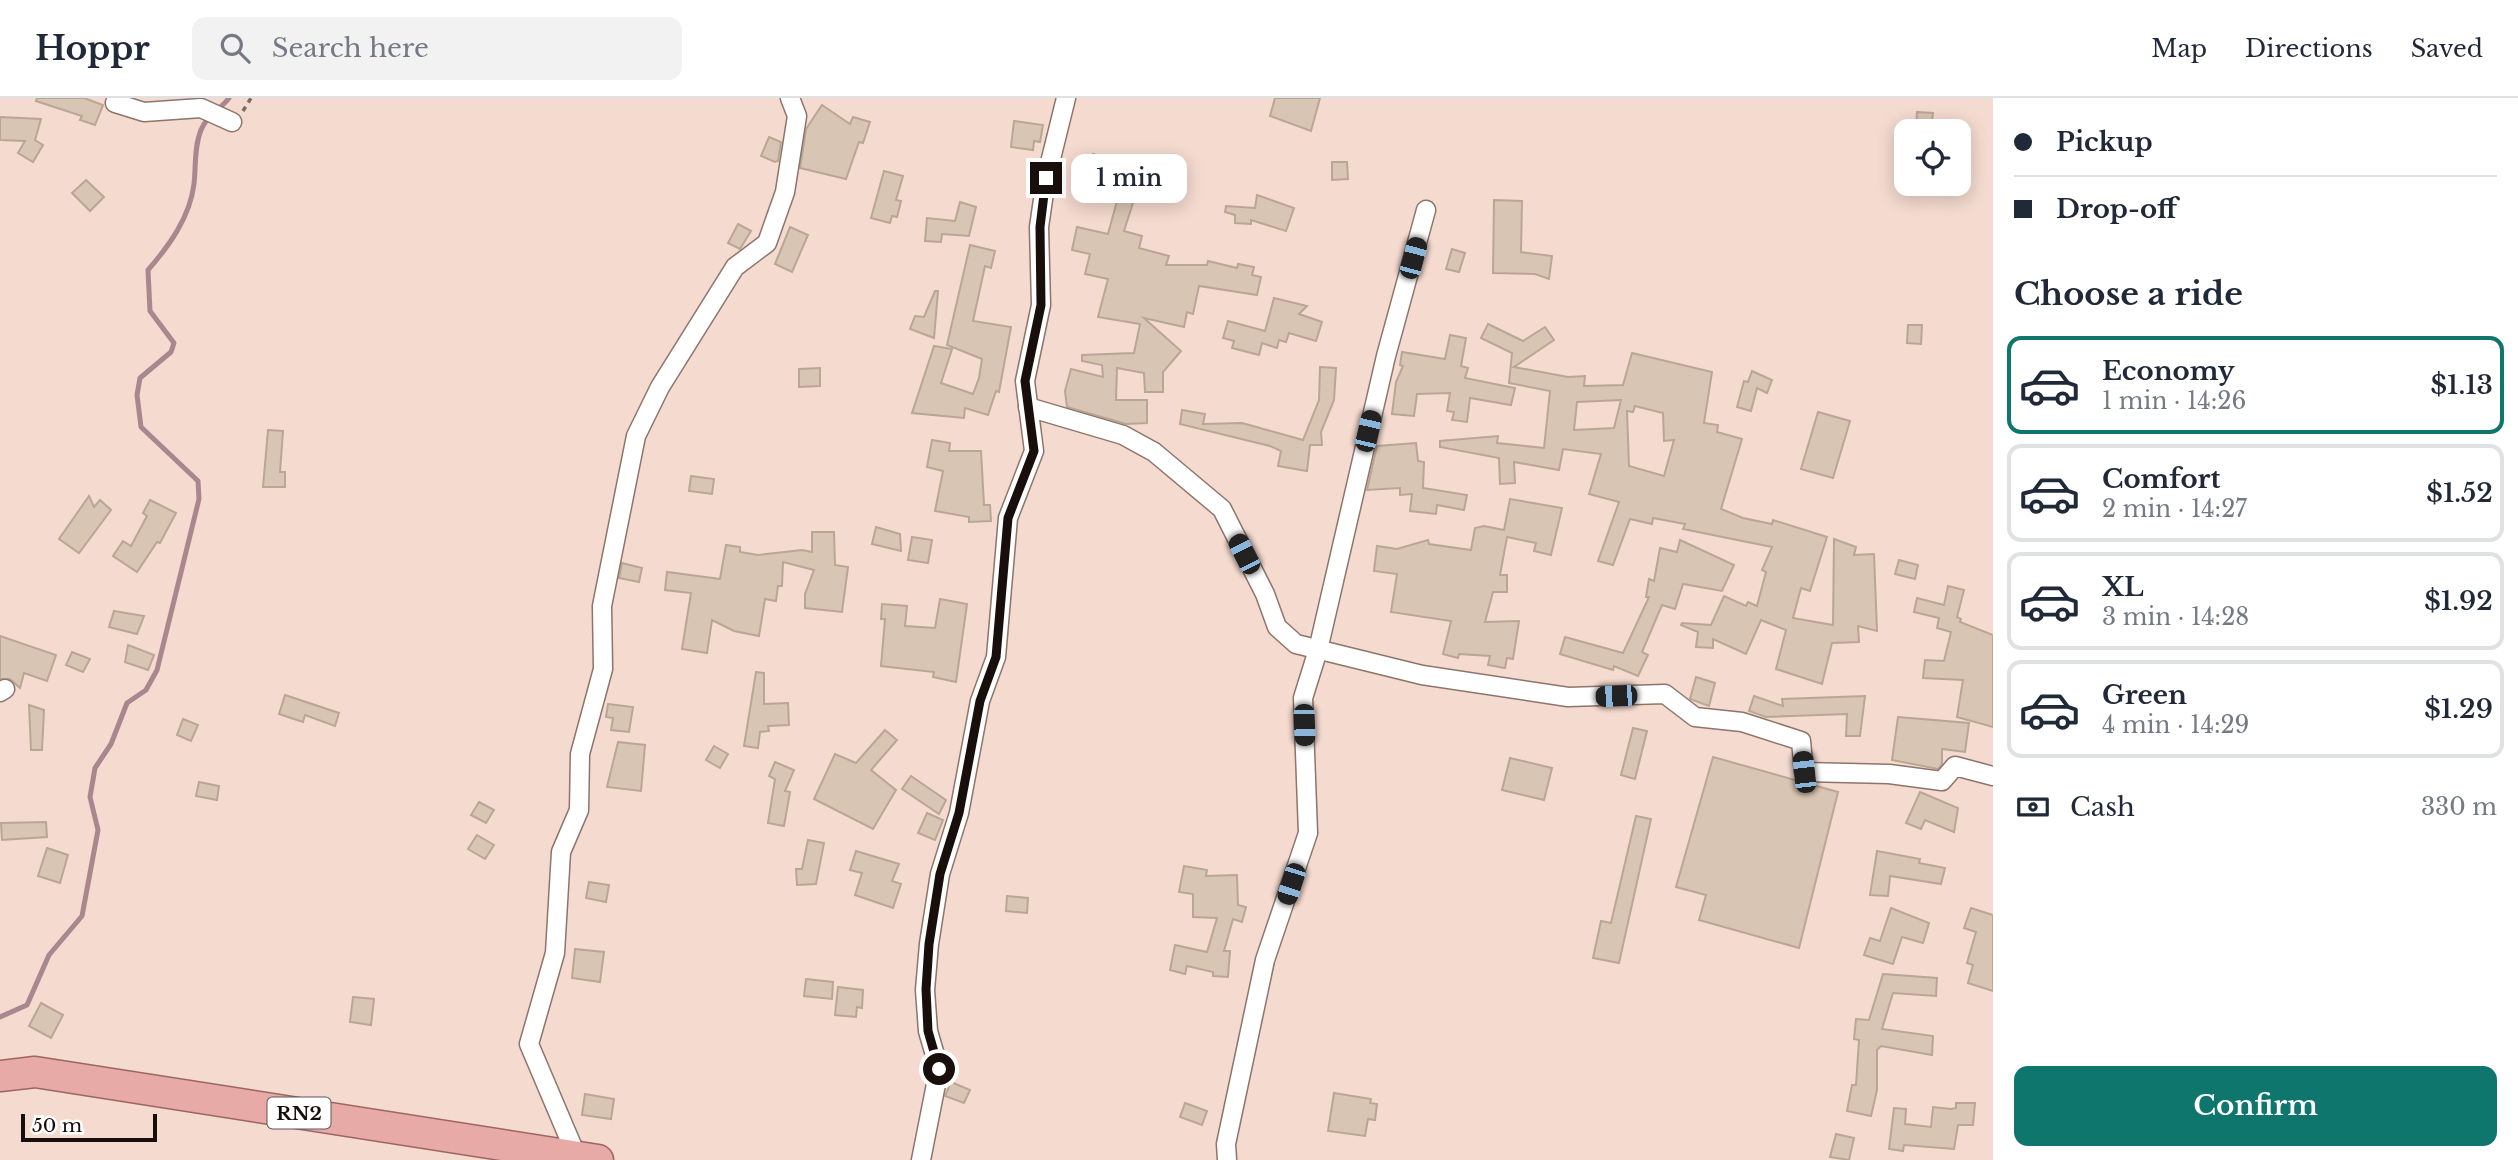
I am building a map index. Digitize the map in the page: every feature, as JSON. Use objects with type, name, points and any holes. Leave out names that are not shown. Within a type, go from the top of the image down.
[{"type":"highway","name":"RN2","points":[[0,1076],[35,1072],[588,1158]]},
{"type":"street","points":[[588,1158],[529,1044],[555,953],[561,852],[579,810],[580,754],[603,669],[602,606],[636,436],[660,387],[734,267],[766,243],[785,192],[797,116],[790,98]]},
{"type":"street","points":[[921,1160],[939,1069],[927,1017],[929,944],[940,874],[959,813],[980,701],[996,657],[1008,518],[1034,451],[1025,381],[1041,305],[1040,227],[1053,143],[1066,98]]},
{"type":"street","points":[[115,103],[144,111],[201,108],[232,122]]},
{"type":"street","points":[[1227,1160],[1226,1144],[1265,960],[1308,833],[1303,698],[1318,650],[1386,356],[1426,210]]},
{"type":"street","points":[[1028,407],[1123,435],[1154,452],[1222,509],[1265,594],[1277,627],[1296,644],[1422,676],[1568,697],[1665,694],[1695,717],[1742,722],[1801,741],[1804,772],[1889,774],[1942,781],[1955,766],[1993,776]]},
{"type":"building","points":[[37,98],[84,98],[103,105],[95,125],[80,120],[82,116],[36,101]]},
{"type":"building","points":[[1275,98],[1320,98],[1311,131],[1270,116]]},
{"type":"building","points":[[822,105],[850,124],[853,117],[870,122],[863,143],[859,142],[846,179],[800,168],[806,129]]},
{"type":"building","points":[[1917,112],[1933,113],[1932,119],[1917,119]]},
{"type":"building","points":[[0,117],[41,119],[35,140],[43,145],[33,162],[18,153],[25,141],[0,140]]},
{"type":"building","points":[[1014,121],[1043,125],[1040,142],[1034,141],[1033,150],[1011,147]]},
{"type":"building","points":[[769,137],[781,142],[778,161],[775,162],[761,156]]},
{"type":"building","points":[[1093,154],[1107,158],[1104,171],[1140,181],[1124,231],[1142,236],[1139,248],[1169,256],[1166,265],[1207,265],[1208,261],[1237,268],[1238,264],[1254,267],[1252,275],[1261,277],[1257,295],[1199,286],[1193,314],[1187,312],[1184,327],[1144,318],[1181,351],[1163,372],[1163,392],[1145,392],[1144,373],[1117,368],[1116,400],[1147,400],[1147,423],[1126,424],[1067,407],[1065,391],[1071,369],[1103,377],[1102,365],[1082,361],[1082,355],[1134,353],[1140,324],[1098,317],[1108,279],[1085,274],[1090,254],[1072,250],[1077,227],[1108,234],[1117,201],[1113,200],[1114,196],[1092,190],[1096,178],[1087,176]]},
{"type":"building","points":[[1332,162],[1347,162],[1348,179],[1332,180]]},
{"type":"building","points":[[884,171],[903,176],[896,200],[901,201],[897,217],[892,216],[890,223],[871,218]]},
{"type":"building","points":[[86,180],[104,197],[90,211],[72,193]]},
{"type":"building","points":[[1257,195],[1294,208],[1286,231],[1251,220],[1251,224],[1235,223],[1235,215],[1225,212],[1226,206],[1255,208]]},
{"type":"building","points":[[1494,200],[1522,201],[1521,252],[1552,256],[1549,279],[1535,274],[1493,273]]},
{"type":"building","points":[[960,202],[976,207],[969,236],[942,234],[941,242],[925,241],[927,218],[955,221]]},
{"type":"building","points":[[738,224],[751,231],[740,249],[728,243]]},
{"type":"building","points":[[790,227],[808,235],[792,272],[775,264]]},
{"type":"building","points":[[970,245],[995,251],[991,268],[985,266],[973,321],[1011,327],[999,392],[996,391],[988,415],[965,408],[964,418],[912,413],[934,346],[952,349],[941,383],[973,394],[979,378],[982,359],[947,345]]},
{"type":"building","points":[[1452,249],[1465,253],[1459,272],[1446,269]]},
{"type":"building","points":[[935,291],[938,291],[934,338],[910,329],[915,316],[924,317]]},
{"type":"building","points":[[1274,298],[1307,306],[1299,314],[1322,322],[1316,341],[1289,333],[1286,342],[1279,340],[1277,348],[1262,343],[1259,355],[1232,348],[1234,341],[1223,338],[1228,321],[1265,331]]},
{"type":"building","points":[[1488,324],[1523,341],[1545,327],[1554,340],[1514,367],[1568,377],[1585,376],[1584,386],[1623,385],[1632,353],[1712,372],[1704,423],[1718,425],[1717,432],[1742,439],[1721,509],[1743,518],[1772,524],[1773,520],[1827,537],[1810,591],[1801,588],[1793,618],[1833,625],[1834,539],[1856,547],[1854,555],[1874,554],[1877,631],[1858,626],[1859,642],[1832,643],[1822,684],[1776,669],[1786,630],[1761,620],[1746,654],[1713,639],[1713,648],[1696,647],[1698,632],[1681,625],[1682,623],[1711,625],[1724,596],[1746,606],[1748,602],[1757,606],[1766,572],[1762,570],[1772,547],[1683,529],[1685,524],[1653,518],[1652,524],[1630,519],[1613,565],[1598,561],[1619,502],[1589,494],[1601,454],[1563,449],[1559,470],[1514,462],[1515,483],[1500,484],[1499,458],[1440,447],[1440,441],[1498,436],[1497,443],[1544,448],[1550,391],[1509,383],[1512,353],[1481,338]],"holes":[[[1621,400],[1614,428],[1574,430],[1577,402]],[[1635,406],[1663,413],[1664,441],[1674,440],[1664,476],[1629,466],[1627,411],[1633,412]]]},
{"type":"building","points":[[1908,325],[1922,325],[1921,344],[1907,343]]},
{"type":"building","points":[[1450,335],[1466,338],[1461,366],[1468,368],[1465,378],[1515,388],[1511,405],[1470,398],[1467,422],[1452,420],[1454,412],[1447,411],[1450,393],[1417,394],[1414,416],[1392,414],[1396,382],[1403,366],[1400,365],[1402,352],[1445,359]]},
{"type":"building","points":[[1320,367],[1336,368],[1334,400],[1321,432],[1322,445],[1310,445],[1307,471],[1278,466],[1281,451],[1270,446],[1180,424],[1182,410],[1205,414],[1203,424],[1242,423],[1303,440],[1319,400]]},
{"type":"building","points":[[820,368],[820,386],[799,387],[799,369]]},
{"type":"building","points":[[1752,371],[1772,380],[1767,393],[1757,388],[1751,411],[1737,407],[1744,381],[1748,382]]},
{"type":"building","points":[[1818,412],[1850,421],[1833,478],[1801,469]]},
{"type":"building","points":[[268,430],[283,431],[280,472],[285,472],[285,487],[263,487]]},
{"type":"building","points":[[932,440],[950,443],[949,451],[981,451],[984,505],[990,505],[991,521],[969,522],[969,517],[935,511],[943,471],[927,467]]},
{"type":"building","points":[[1416,443],[1418,461],[1424,462],[1423,488],[1467,495],[1464,510],[1437,505],[1436,514],[1410,511],[1412,494],[1400,495],[1400,488],[1367,490],[1377,446]]},
{"type":"building","points":[[691,476],[714,479],[712,494],[689,491]]},
{"type":"building","points":[[89,496],[94,507],[100,500],[111,510],[79,553],[59,539]]},
{"type":"building","points":[[1510,499],[1562,508],[1551,555],[1534,551],[1536,543],[1507,537],[1500,575],[1507,575],[1507,592],[1493,592],[1485,622],[1519,621],[1513,659],[1507,658],[1505,668],[1488,665],[1490,656],[1459,654],[1458,658],[1443,654],[1451,621],[1391,612],[1397,574],[1374,571],[1377,546],[1397,549],[1428,540],[1429,544],[1471,550],[1475,528],[1484,526],[1504,530]]},
{"type":"building","points":[[150,500],[176,513],[160,543],[157,542],[137,572],[113,556],[123,541],[131,546],[147,516],[143,513]]},
{"type":"building","points":[[876,527],[900,534],[901,551],[872,544]]},
{"type":"building","points":[[812,532],[834,532],[835,565],[848,567],[842,612],[805,608],[805,594],[814,570],[783,562],[782,586],[778,586],[776,601],[765,599],[759,636],[734,631],[712,620],[707,653],[682,649],[691,593],[665,590],[667,572],[720,579],[726,545],[740,547],[740,552],[758,555],[802,550],[812,552]]},
{"type":"building","points":[[912,537],[932,540],[928,563],[908,560]]},
{"type":"building","points":[[1680,540],[1734,565],[1722,591],[1683,584],[1675,609],[1662,605],[1642,652],[1648,655],[1638,676],[1614,666],[1613,670],[1560,654],[1565,637],[1623,653],[1649,597],[1646,597],[1649,579],[1654,581],[1660,548],[1677,552]]},
{"type":"building","points":[[1899,560],[1918,565],[1915,579],[1895,574]]},
{"type":"building","points":[[622,563],[642,568],[639,582],[619,578]]},
{"type":"building","points":[[1948,586],[1964,590],[1957,617],[1961,619],[1960,622],[1993,635],[1993,727],[1957,717],[1963,680],[1923,678],[1925,660],[1944,661],[1951,632],[1937,628],[1939,618],[1914,612],[1917,598],[1944,605]]},
{"type":"building","points":[[940,599],[967,604],[956,682],[933,677],[934,672],[881,666],[885,619],[881,619],[882,604],[907,606],[905,626],[935,628]]},
{"type":"building","points":[[114,611],[144,616],[137,634],[109,627]]},
{"type":"building","points":[[0,636],[56,655],[47,681],[24,673],[20,688],[10,679],[0,679]]},
{"type":"building","points":[[128,645],[154,655],[148,670],[125,662]]},
{"type":"building","points":[[72,652],[90,659],[83,672],[66,665]]},
{"type":"building","points":[[756,672],[764,673],[764,704],[788,703],[789,725],[768,726],[769,731],[760,732],[758,748],[744,746]]},
{"type":"building","points":[[1696,677],[1715,683],[1709,706],[1690,699]]},
{"type":"building","points":[[285,695],[339,713],[335,726],[305,715],[303,722],[279,714]]},
{"type":"building","points":[[1754,696],[1783,706],[1782,699],[1865,696],[1860,736],[1846,736],[1847,714],[1766,717],[1749,711]]},
{"type":"building","points":[[608,704],[633,707],[629,732],[611,730],[613,718],[606,717]]},
{"type":"building","points":[[29,705],[44,710],[42,750],[31,750]]},
{"type":"building","points":[[1898,717],[1969,723],[1965,752],[1942,749],[1942,764],[1938,769],[1892,760]]},
{"type":"building","points":[[183,719],[198,725],[191,741],[177,735]]},
{"type":"building","points":[[1633,728],[1647,731],[1635,779],[1621,775]]},
{"type":"building","points":[[885,730],[897,740],[871,770],[896,790],[873,829],[814,799],[835,754],[856,763]]},
{"type":"building","points":[[618,742],[645,745],[641,791],[607,787]]},
{"type":"building","points":[[714,746],[728,754],[720,768],[706,760]]},
{"type":"building","points":[[1713,757],[1838,792],[1799,948],[1699,920],[1706,895],[1676,887]]},
{"type":"building","points":[[1510,758],[1552,768],[1544,800],[1502,790]]},
{"type":"building","points":[[775,762],[794,770],[785,791],[790,792],[784,826],[768,823],[775,779],[769,776]]},
{"type":"building","points":[[911,776],[946,800],[939,814],[902,789]]},
{"type":"building","points":[[199,782],[219,786],[217,800],[196,796]]},
{"type":"building","points":[[1920,792],[1958,808],[1954,832],[1925,820],[1921,829],[1906,823]]},
{"type":"building","points":[[479,802],[494,810],[486,823],[471,815]]},
{"type":"building","points":[[927,813],[943,820],[935,840],[918,833]]},
{"type":"building","points":[[1636,816],[1651,819],[1619,963],[1593,958],[1601,921],[1611,923]]},
{"type":"building","points":[[46,822],[47,837],[2,840],[1,823]]},
{"type":"building","points":[[477,835],[494,845],[485,859],[468,849]]},
{"type":"building","points":[[808,840],[824,843],[816,884],[797,885],[796,869],[802,869]]},
{"type":"building","points":[[47,848],[68,855],[60,883],[38,876]]},
{"type":"building","points":[[856,851],[899,864],[892,881],[901,884],[893,908],[855,895],[862,873],[850,870]]},
{"type":"building","points":[[1877,851],[1920,859],[1919,863],[1945,868],[1941,884],[1890,876],[1888,896],[1870,895]]},
{"type":"building","points":[[1184,866],[1207,870],[1206,876],[1237,875],[1238,905],[1246,907],[1242,922],[1233,919],[1224,951],[1230,951],[1228,977],[1213,976],[1213,972],[1187,966],[1185,974],[1170,970],[1175,945],[1207,952],[1217,918],[1193,917],[1193,894],[1179,892]]},
{"type":"building","points":[[589,882],[609,885],[606,902],[586,898]]},
{"type":"building","points":[[1007,896],[1028,898],[1027,913],[1006,911]]},
{"type":"building","points":[[1891,908],[1929,923],[1923,943],[1902,937],[1893,964],[1864,955],[1870,938],[1880,941]]},
{"type":"building","points":[[1971,908],[1993,915],[1993,991],[1968,983],[1973,965],[1967,963],[1976,932],[1964,928]]},
{"type":"building","points":[[575,949],[604,952],[600,982],[572,978]]},
{"type":"building","points":[[1883,974],[1937,978],[1936,996],[1893,993],[1882,1029],[1933,1036],[1932,1055],[1881,1046],[1877,1050],[1877,1090],[1871,1116],[1847,1111],[1852,1085],[1856,1085],[1859,1040],[1854,1039],[1856,1019],[1869,1020]]},
{"type":"building","points":[[806,979],[833,982],[832,999],[804,996]]},
{"type":"building","points":[[838,987],[863,990],[862,1008],[857,1007],[856,1017],[835,1015]]},
{"type":"building","points":[[353,997],[374,999],[371,1025],[350,1022]]},
{"type":"building","points":[[41,1003],[63,1015],[51,1038],[29,1026]]},
{"type":"building","points":[[951,1082],[970,1090],[964,1103],[945,1096]]},
{"type":"building","points":[[1334,1093],[1371,1099],[1370,1103],[1377,1104],[1375,1120],[1368,1119],[1365,1136],[1328,1131]]},
{"type":"building","points":[[585,1094],[614,1099],[611,1119],[582,1115]]},
{"type":"building","points":[[1185,1103],[1207,1111],[1202,1125],[1180,1117]]},
{"type":"building","points":[[1956,1103],[1975,1103],[1973,1125],[1958,1125],[1954,1149],[1904,1145],[1903,1151],[1889,1149],[1894,1108],[1906,1109],[1905,1124],[1931,1127],[1933,1107],[1951,1109],[1956,1108]]},
{"type":"building","points":[[1836,1134],[1854,1138],[1849,1160],[1830,1157]]},
{"type":"waterway","points":[[0,1017],[27,1005],[49,955],[82,916],[98,830],[90,797],[95,768],[111,744],[127,703],[146,690],[157,670],[199,499],[198,481],[141,427],[137,395],[140,378],[171,352],[174,343],[150,311],[148,270],[171,241],[188,208],[201,130],[229,98]]},
{"type":"route","points":[[939,1069],[928,1031],[926,989],[929,944],[940,874],[959,813],[980,701],[996,657],[1008,518],[1034,451],[1025,381],[1041,305],[1040,227],[1046,178]]}]
